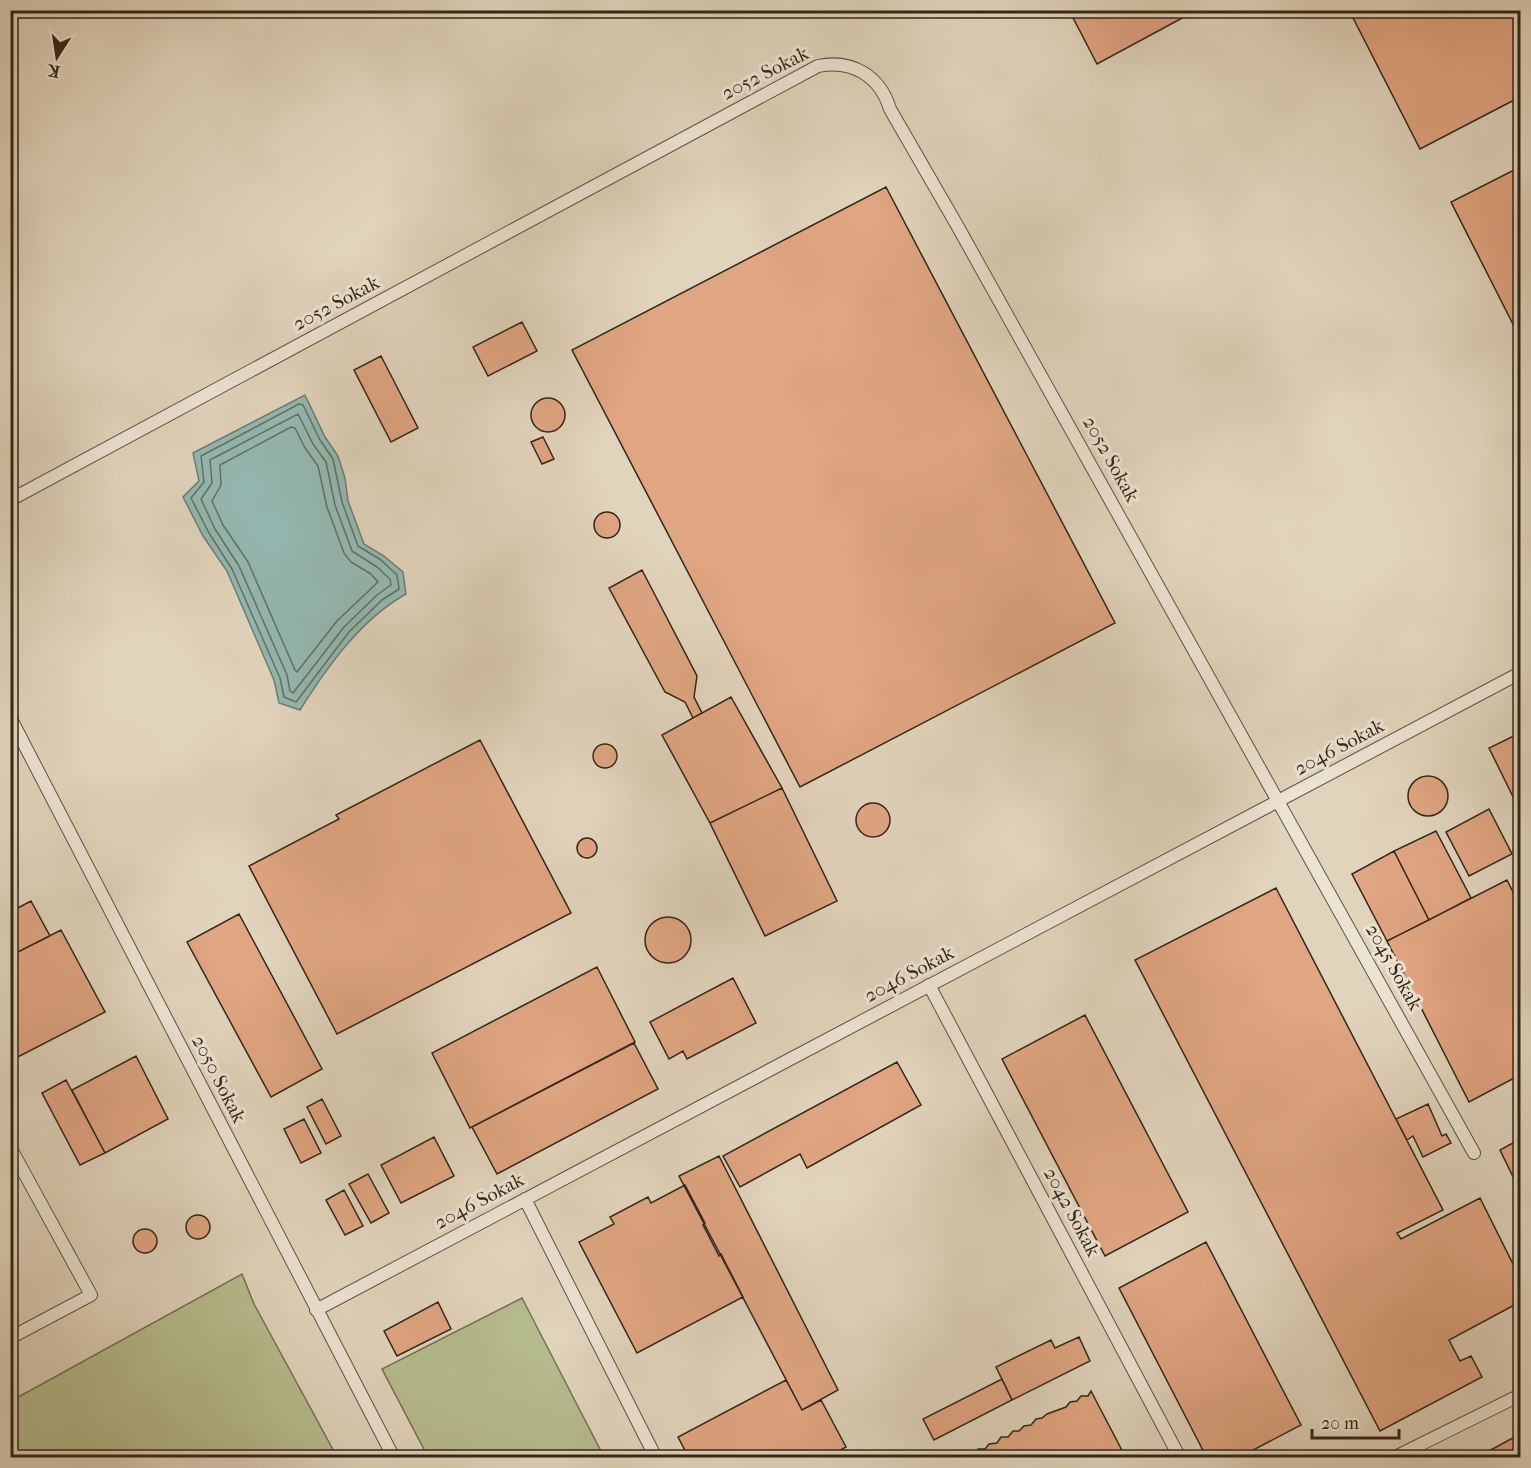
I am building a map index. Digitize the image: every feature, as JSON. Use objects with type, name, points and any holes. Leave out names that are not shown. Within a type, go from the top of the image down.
[{"type":"lane","name":"2052 Sokak","points":[[10,500],[818,66],[826,64],[849,66],[871,78],[883,92],[890,109],[1279,801]]},
{"type":"lane","name":"2046 Sokak","points":[[315,1310],[1521,673]]},
{"type":"lane","name":"2050 Sokak","points":[[10,717],[315,1310],[394,1458]]},
{"type":"lane","name":"2045 Sokak","points":[[1279,801],[1474,1153]]},
{"type":"lane","name":"2042 Sokak","points":[[929,985],[1180,1458]]},
{"type":"lane","points":[[10,1147],[91,1295],[10,1338]]},
{"type":"lane","points":[[525,1199],[656,1458]]},
{"type":"lane","points":[[1393,1458],[1521,1395]]},
{"type":"green space","points":[[242,1274],[254,1304],[337,1457],[11,1457],[11,1401]]},
{"type":"green space","points":[[522,1298],[604,1457],[428,1457],[382,1369]]},
{"type":"water","points":[[305,395],[325,437],[338,456],[345,478],[348,501],[364,544],[384,556],[403,572],[406,594],[374,617],[346,645],[300,710],[279,703],[274,680],[227,571],[203,536],[183,497],[199,481],[193,453]]},
{"type":"building","points":[[1069,10],[1197,10],[1097,64]]},
{"type":"building","points":[[1349,10],[1520,10],[1520,97],[1420,149]]},
{"type":"building","points":[[1520,167],[1520,338],[1451,202]]},
{"type":"building","points":[[886,187],[1115,623],[800,787],[572,350]]},
{"type":"building","points":[[522,322],[537,351],[488,376],[473,347]]},
{"type":"building","points":[[381,356],[418,428],[391,442],[354,370]]},
{"type":"building","points":[[548,398],[560,403],[565,415],[560,427],[548,432],[536,427],[531,415],[536,403]]},
{"type":"building","points":[[543,437],[554,459],[542,464],[531,442]]},
{"type":"building","points":[[607,512],[616,516],[620,525],[616,534],[607,538],[598,534],[594,525],[598,516]]},
{"type":"building","points":[[642,570],[697,676],[694,697],[702,713],[693,718],[685,702],[665,692],[609,588]]},
{"type":"building","points":[[731,697],[782,788],[710,823],[662,735]]},
{"type":"building","points":[[1520,733],[1520,811],[1489,748]]},
{"type":"building","points":[[480,740],[571,913],[337,1034],[249,866],[339,819],[336,815]]},
{"type":"building","points":[[605,744],[613,748],[617,756],[613,764],[605,768],[597,764],[593,756],[597,748]]},
{"type":"building","points":[[1428,776],[1442,782],[1448,796],[1442,810],[1428,816],[1414,810],[1408,796],[1414,782]]},
{"type":"building","points":[[782,788],[837,901],[765,936],[710,823]]},
{"type":"building","points":[[873,803],[885,808],[890,820],[885,832],[873,837],[861,832],[856,820],[861,808]]},
{"type":"building","points":[[1489,809],[1512,854],[1469,876],[1446,832]]},
{"type":"building","points":[[1436,831],[1471,898],[1429,920],[1394,851]]},
{"type":"building","points":[[587,838],[594,841],[597,848],[594,855],[587,858],[580,855],[577,848],[580,841]]},
{"type":"building","points":[[1394,851],[1429,920],[1387,941],[1352,874]]},
{"type":"building","points":[[10,867],[18,881],[10,885]]},
{"type":"building","points":[[1507,880],[1520,906],[1520,1075],[1469,1102],[1387,941]]},
{"type":"building","points":[[1276,888],[1443,1210],[1397,1233],[1401,1239],[1480,1198],[1520,1278],[1520,1302],[1449,1340],[1460,1361],[1471,1356],[1482,1377],[1380,1431],[1135,960]]},
{"type":"building","points":[[31,901],[50,936],[10,956],[10,912]]},
{"type":"building","points":[[239,914],[322,1069],[271,1097],[187,942]]},
{"type":"building","points":[[668,917],[684,924],[691,940],[684,956],[668,963],[652,956],[645,940],[652,924]]},
{"type":"building","points":[[61,930],[105,1012],[12,1060],[10,956]]},
{"type":"building","points":[[597,967],[635,1042],[470,1128],[432,1053]]},
{"type":"building","points":[[733,978],[756,1023],[687,1059],[683,1051],[669,1059],[650,1022]]},
{"type":"building","points":[[1085,1015],[1188,1212],[1105,1256],[1002,1059]]},
{"type":"building","points":[[634,1043],[658,1089],[497,1174],[472,1127]]},
{"type":"building","points":[[136,1056],[168,1119],[105,1153],[72,1090]]},
{"type":"building","points":[[897,1062],[921,1105],[807,1168],[800,1154],[740,1187],[723,1156]]},
{"type":"building","points":[[66,1080],[105,1153],[80,1165],[42,1093]]},
{"type":"building","points":[[322,1099],[341,1136],[326,1144],[307,1107]]},
{"type":"building","points":[[1428,1104],[1442,1136],[1446,1134],[1451,1143],[1423,1157],[1413,1136],[1407,1140],[1396,1119]]},
{"type":"building","points":[[304,1119],[321,1153],[301,1163],[284,1129]]},
{"type":"building","points":[[434,1137],[454,1176],[401,1203],[381,1165]]},
{"type":"building","points":[[1520,1139],[1520,1191],[1500,1150]]},
{"type":"building","points":[[719,1156],[838,1390],[802,1410],[679,1176]]},
{"type":"building","points":[[368,1174],[389,1213],[371,1223],[349,1184]]},
{"type":"building","points":[[685,1185],[719,1256],[721,1254],[743,1297],[637,1353],[579,1242],[614,1224],[610,1217],[648,1197],[651,1203]]},
{"type":"building","points":[[344,1190],[363,1226],[345,1235],[326,1200]]},
{"type":"building","points":[[10,1208],[16,1219],[10,1222]]},
{"type":"building","points":[[198,1215],[207,1218],[210,1227],[207,1236],[198,1239],[189,1236],[186,1227],[189,1218]]},
{"type":"building","points":[[145,1229],[154,1232],[157,1241],[154,1250],[145,1253],[136,1250],[133,1241],[136,1232]]},
{"type":"building","points":[[1206,1242],[1301,1425],[1238,1458],[1207,1458],[1119,1288]]},
{"type":"building","points":[[438,1302],[451,1329],[397,1356],[384,1331]]},
{"type":"building","points":[[1079,1337],[1090,1361],[1012,1400],[996,1367],[1051,1340],[1055,1348]]},
{"type":"building","points":[[1002,1379],[1012,1400],[934,1440],[923,1419]]},
{"type":"building","points":[[786,1380],[802,1410],[821,1400],[846,1447],[826,1458],[689,1458],[678,1437]]},
{"type":"building","points":[[1091,1391],[1126,1458],[965,1458],[974,1455],[978,1449],[985,1449],[989,1444],[997,1443],[1001,1437],[1008,1437],[1013,1431],[1019,1431],[1024,1426],[1031,1425],[1036,1419],[1066,1407],[1081,1396],[1088,1396]]},
{"type":"building","points":[[1520,1434],[1520,1458],[1476,1458]]}]
